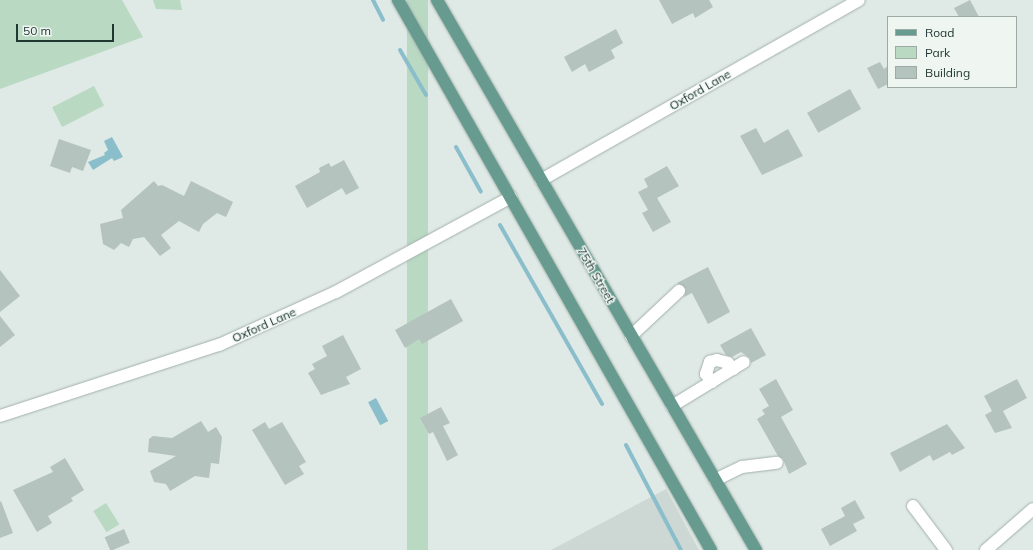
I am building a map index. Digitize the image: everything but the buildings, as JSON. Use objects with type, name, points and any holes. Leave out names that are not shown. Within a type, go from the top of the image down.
[{"type":"main road","points":[[398,0],[711,550]]},
{"type":"main road","name":"75th Street","points":[[437,0],[756,550]]},
{"type":"street","name":"Oxford Lane","points":[[541,180],[859,0]]},
{"type":"street","name":"Oxford Lane","points":[[0,416],[219,345],[336,292],[511,197]]},
{"type":"street","points":[[631,336],[679,291]]},
{"type":"street","points":[[712,382],[706,374],[710,362],[717,360],[728,363],[733,369]]},
{"type":"street","points":[[672,406],[744,362]]},
{"type":"street","points":[[715,480],[742,467],[777,463]]},
{"type":"street","points":[[914,506],[946,550]]},
{"type":"street","points":[[986,550],[1033,509]]},
{"type":"shaded area","points":[[666,489],[699,550],[551,550]]},
{"type":"green space","points":[[0,0],[122,0],[143,37],[0,89]]},
{"type":"green space","points":[[153,0],[180,0],[182,10],[156,9]]},
{"type":"green space","points":[[407,0],[428,0],[428,550],[407,550]]},
{"type":"green space","points":[[94,86],[104,106],[62,127],[52,107]]},
{"type":"green space","points":[[106,503],[119,524],[107,532],[93,511]]},
{"type":"water","points":[[112,137],[123,157],[114,161],[112,158],[93,170],[88,162],[105,155],[104,153],[108,150],[104,141]]},
{"type":"water","points":[[376,398],[388,421],[380,425],[368,402]]},
{"type":"waterway","points":[[373,0],[383,20]]},
{"type":"waterway","points":[[400,50],[426,95]]},
{"type":"waterway","points":[[456,147],[481,192]]},
{"type":"waterway","points":[[500,225],[602,404]]},
{"type":"waterway","points":[[626,445],[681,550]]}]
